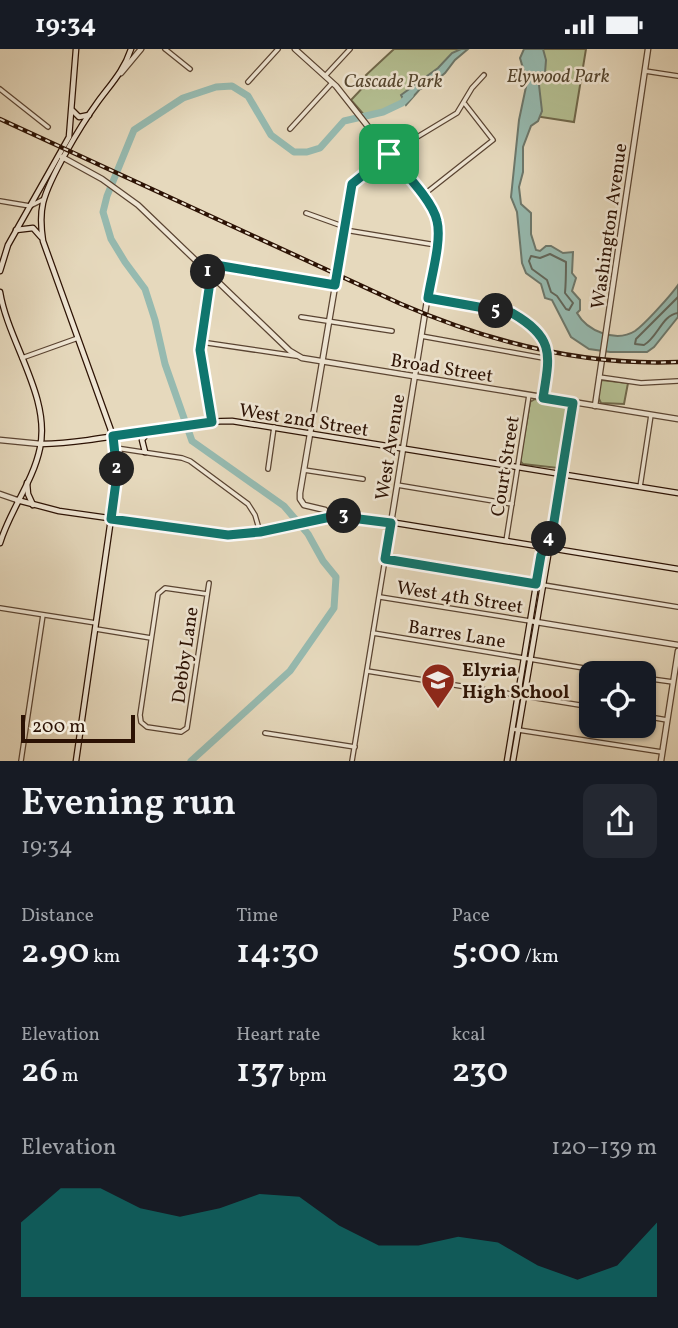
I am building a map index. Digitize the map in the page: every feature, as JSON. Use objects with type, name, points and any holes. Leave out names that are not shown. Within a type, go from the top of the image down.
[{"type":"main road","points":[[43,241],[41,220],[44,199],[69,137],[76,49]]},
{"type":"main road","points":[[121,73],[131,49]]},
{"type":"main road","points":[[0,271],[5,252],[30,206],[89,115],[141,49]]},
{"type":"main road","points":[[295,49],[332,83],[422,196]]},
{"type":"main road","name":"Washington Avenue","points":[[595,406],[648,49]]},
{"type":"main road","points":[[73,110],[79,117],[89,115]]},
{"type":"main road","points":[[368,170],[374,153],[373,133]]},
{"type":"main road","points":[[331,516],[325,510],[308,507],[302,502],[300,495],[304,470],[352,184],[389,154]]},
{"type":"main road","points":[[62,157],[102,179],[144,211],[299,357]]},
{"type":"main road","name":"West Avenue","points":[[391,523],[436,245],[437,221],[422,196]]},
{"type":"main road","points":[[16,230],[33,228],[43,241],[116,448],[117,474],[76,761]]},
{"type":"main road","points":[[0,292],[39,410],[41,444],[36,463],[17,500],[0,543]]},
{"type":"main road","name":"Broad Street","points":[[299,357],[678,419]]},
{"type":"main road","points":[[507,761],[521,696],[541,555],[553,528],[573,403]]},
{"type":"main road","name":"West 2nd Street","points":[[0,440],[41,444],[83,441],[232,421],[678,493]]},
{"type":"main road","points":[[145,452],[142,440],[148,431]]},
{"type":"main road","points":[[27,482],[27,494],[33,505]]},
{"type":"main road","points":[[0,494],[33,505],[219,534],[260,532],[331,516],[353,516],[678,569]]},
{"type":"main road","points":[[533,622],[678,645]]},
{"type":"main road","points":[[661,761],[678,651]]},
{"type":"main road","points":[[513,761],[515,730]]},
{"type":"street","points":[[165,49],[190,69]]},
{"type":"street","points":[[248,82],[278,49]]},
{"type":"street","points":[[325,76],[350,49]]},
{"type":"street","points":[[645,71],[678,76]]},
{"type":"street","points":[[389,154],[424,131],[446,121],[464,104],[472,88],[484,75]]},
{"type":"street","points":[[290,129],[332,83]]},
{"type":"street","points":[[0,89],[48,127]]},
{"type":"street","points":[[422,196],[493,140],[464,104]]},
{"type":"street","points":[[0,201],[30,206],[44,199]]},
{"type":"street","points":[[306,213],[345,229],[436,245]]},
{"type":"street","points":[[205,269],[216,265],[335,285]]},
{"type":"street","points":[[211,275],[200,352],[212,422]]},
{"type":"street","points":[[428,298],[514,314],[544,340],[550,359],[543,398]]},
{"type":"street","points":[[301,317],[392,331]]},
{"type":"street","points":[[421,336],[550,359]]},
{"type":"street","points":[[22,358],[78,338]]},
{"type":"street","name":"Broad Street","points":[[201,342],[299,357]]},
{"type":"street","points":[[599,377],[642,383],[678,381]]},
{"type":"street","name":"Court Street","points":[[506,541],[529,395]]},
{"type":"street","points":[[640,487],[651,415]]},
{"type":"street","points":[[268,469],[274,427]]},
{"type":"street","points":[[116,448],[190,461],[248,504],[255,515],[260,532]]},
{"type":"street","points":[[304,470],[363,479]]},
{"type":"street","points":[[397,485],[512,504]]},
{"type":"street","name":"West Avenue","points":[[352,761],[391,523]]},
{"type":"street","points":[[385,559],[678,607]]},
{"type":"street","name":"Debby Lane","points":[[151,638],[141,722],[147,727],[181,732],[188,726],[209,583]]},
{"type":"street","points":[[96,629],[151,638],[157,595],[162,589],[207,594]]},
{"type":"street","name":"West 4th Street","points":[[379,597],[533,622]]},
{"type":"street","points":[[0,608],[96,622]]},
{"type":"street","points":[[22,761],[43,615]]},
{"type":"street","name":"Barres Lane","points":[[373,633],[579,667]]},
{"type":"street","points":[[367,671],[579,705]]},
{"type":"street","points":[[656,680],[673,682]]},
{"type":"street","points":[[656,718],[667,720]]},
{"type":"street","points":[[515,730],[662,753]]},
{"type":"street","points":[[265,733],[355,747]]},
{"type":"green space","name":"Cascade Park","points":[[394,49],[466,49],[402,103],[383,112],[365,116],[351,100],[370,80],[366,75]]},
{"type":"green space","name":"Elywood Park","points":[[533,49],[586,49],[574,122],[528,115]]},
{"type":"green space","points":[[601,380],[628,383],[624,404],[601,403],[598,397]]},
{"type":"green space","points":[[535,399],[568,407],[561,464],[558,468],[523,464],[520,461],[530,402]]},
{"type":"water","points":[[468,49],[432,84],[420,89],[406,105],[401,95],[438,68],[452,53]]},
{"type":"water","points":[[524,49],[543,49],[547,75],[539,85],[542,111],[538,121],[531,126],[523,147],[523,172],[519,187],[521,204],[531,213],[531,234],[536,250],[551,246],[563,253],[573,252],[572,273],[576,278],[572,291],[580,300],[580,310],[577,313],[595,330],[611,335],[619,336],[635,331],[678,285],[678,317],[647,352],[589,349],[571,337],[552,300],[545,298],[541,284],[526,273],[522,263],[517,212],[511,197],[519,120],[527,82],[520,58]]},
{"type":"waterway","points":[[191,761],[290,671],[334,608],[336,577],[323,561],[308,534],[284,506],[192,441],[165,364],[145,289],[111,239],[103,212],[107,196],[134,130],[183,98],[216,87],[232,86],[248,96],[271,135],[294,152],[307,152],[320,148],[344,121],[383,112],[402,103],[410,95]]},
{"type":"railway","points":[[0,119],[434,318],[536,349],[606,360],[678,362]]},
{"type":"place","name":"Elyria High School","points":[[438,710]]},
{"type":"route","points":[[389,154],[432,208],[437,221],[428,298],[512,313],[541,336],[546,344],[550,359],[543,398],[573,403],[553,528],[541,555],[536,584],[385,559],[391,523],[358,517],[325,517],[236,535],[111,519],[117,474],[113,436],[212,422],[200,350],[211,275],[205,269],[216,265],[335,285],[352,184],[389,154]]}]
